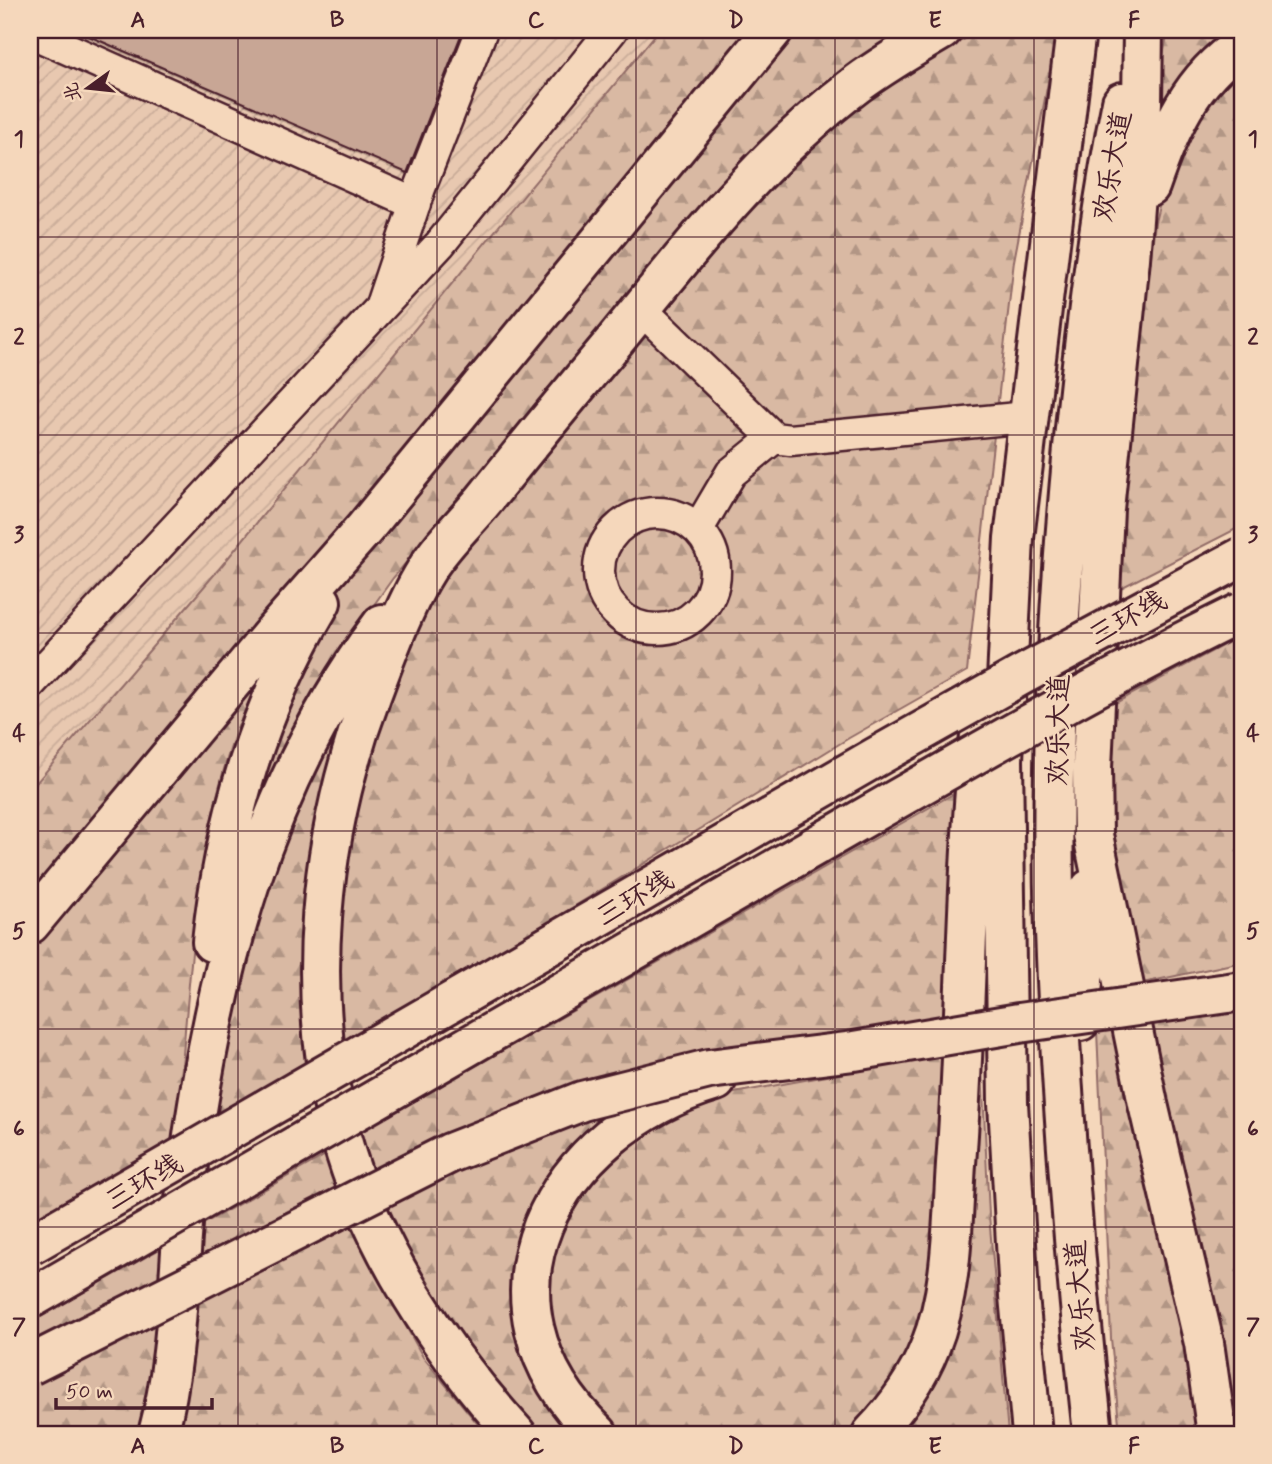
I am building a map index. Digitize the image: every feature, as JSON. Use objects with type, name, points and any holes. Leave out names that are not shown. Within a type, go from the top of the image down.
[{"type":"highway","points":[[30,924],[277,628],[365,528],[773,30]]},
{"type":"highway","points":[[158,1434],[174,1348],[188,1173],[204,1073],[237,916],[255,863],[300,755],[333,696],[372,638],[640,309],[767,164],[852,88],[943,30]]},
{"type":"highway","name":"欢乐大道","points":[[1032,1434],[1019,1296],[1008,1103],[1003,760],[1014,538],[1076,30]]},
{"type":"highway","points":[[1063,1097],[1078,1053],[1094,835],[1092,768],[1104,509],[1130,259],[1142,103],[1141,30]]},
{"type":"highway","name":"欢乐大道","points":[[1093,1434],[1063,1097],[1055,928],[1056,719],[1069,479],[1105,185],[1141,30]]},
{"type":"highway","points":[[1130,259],[1148,192],[1173,122],[1209,71],[1242,45]]},
{"type":"highway","points":[[204,1073],[217,890],[245,769],[274,688],[365,528]]},
{"type":"highway","points":[[872,1434],[895,1408],[930,1348],[945,1287],[958,1134],[971,815],[990,642],[1014,538]]},
{"type":"highway","name":"三环线","points":[[30,1245],[996,689],[1242,557]]},
{"type":"highway","points":[[425,571],[352,746],[339,795],[324,888],[322,949],[325,1044],[330,1090],[342,1141],[376,1225],[402,1278],[445,1349],[516,1434]]},
{"type":"highway","name":"三环线","points":[[30,1299],[445,1056],[910,792],[1242,612]]},
{"type":"highway","points":[[1094,835],[1148,1104],[1210,1381],[1217,1434]]},
{"type":"highway","points":[[1151,1004],[1242,979]]},
{"type":"highway","points":[[30,1364],[439,1159],[509,1128],[641,1084],[709,1069],[785,1061],[1242,991]]},
{"type":"highway","points":[[598,1434],[563,1393],[551,1373],[534,1322],[530,1278],[533,1254],[551,1209],[577,1167],[594,1148],[635,1116],[701,1086],[785,1061]]},
{"type":"lane","points":[[379,313],[415,204],[482,30]]},
{"type":"lane","points":[[30,684],[379,313],[440,244],[612,30]]},
{"type":"lane","points":[[30,32],[415,204]]},
{"type":"lane","points":[[640,309],[774,438],[790,440],[1028,417]]},
{"type":"lane","points":[[698,529],[731,473],[774,438]]},
{"type":"shaded area","points":[[30,30],[659,30],[219,569],[30,790]]},
{"type":"green space","points":[[659,30],[751,30],[30,911],[30,790],[219,569]]},
{"type":"green space","points":[[791,30],[915,30],[533,412],[393,578],[346,644],[229,876],[252,776],[332,599],[374,539]]},
{"type":"green space","points":[[982,30],[1058,30],[1014,261],[967,671],[849,738],[335,1053],[332,1004],[354,788],[419,617],[470,541],[653,317],[784,169],[846,112],[916,64]]},
{"type":"green space","points":[[1168,30],[1237,30],[1145,149]]},
{"type":"green space","points":[[1242,64],[1242,526],[1113,592],[1155,222],[1165,182],[1184,131]]},
{"type":"green space","points":[[1242,635],[1242,962],[1133,985],[1116,867],[1106,708]]},
{"type":"green space","points":[[362,676],[313,1064],[204,1128],[260,883]]},
{"type":"green space","points":[[261,677],[233,740],[208,839],[193,941],[175,1145],[30,1228],[30,938]]},
{"type":"green space","points":[[953,794],[956,819],[950,1015],[784,1043],[369,1177],[353,1136]]},
{"type":"green space","points":[[1242,1004],[1242,1434],[1229,1434],[1141,1023]]},
{"type":"green space","points":[[1119,1027],[1181,1305],[1202,1434],[1120,1434],[1111,1338],[1097,1031]]},
{"type":"green space","points":[[981,1048],[989,1215],[1008,1434],[892,1434],[907,1416]]},
{"type":"green space","points":[[948,1054],[939,1247],[914,1351],[854,1434],[615,1434],[590,1410],[546,1320],[551,1250],[583,1182],[626,1139],[723,1095]]},
{"type":"green space","points":[[621,1104],[529,1223],[579,1434],[530,1434],[458,1346],[381,1203],[424,1180]]},
{"type":"green space","points":[[331,1152],[346,1189],[190,1271],[189,1232]]},
{"type":"green space","points":[[357,1216],[392,1301],[423,1357],[486,1434],[174,1434],[191,1300]]},
{"type":"green space","points":[[165,1246],[167,1281],[30,1351],[30,1323]]},
{"type":"green space","points":[[165,1314],[148,1431],[30,1434],[30,1381]]},
{"type":"building","points":[[75,30],[463,30],[407,173]]}]
